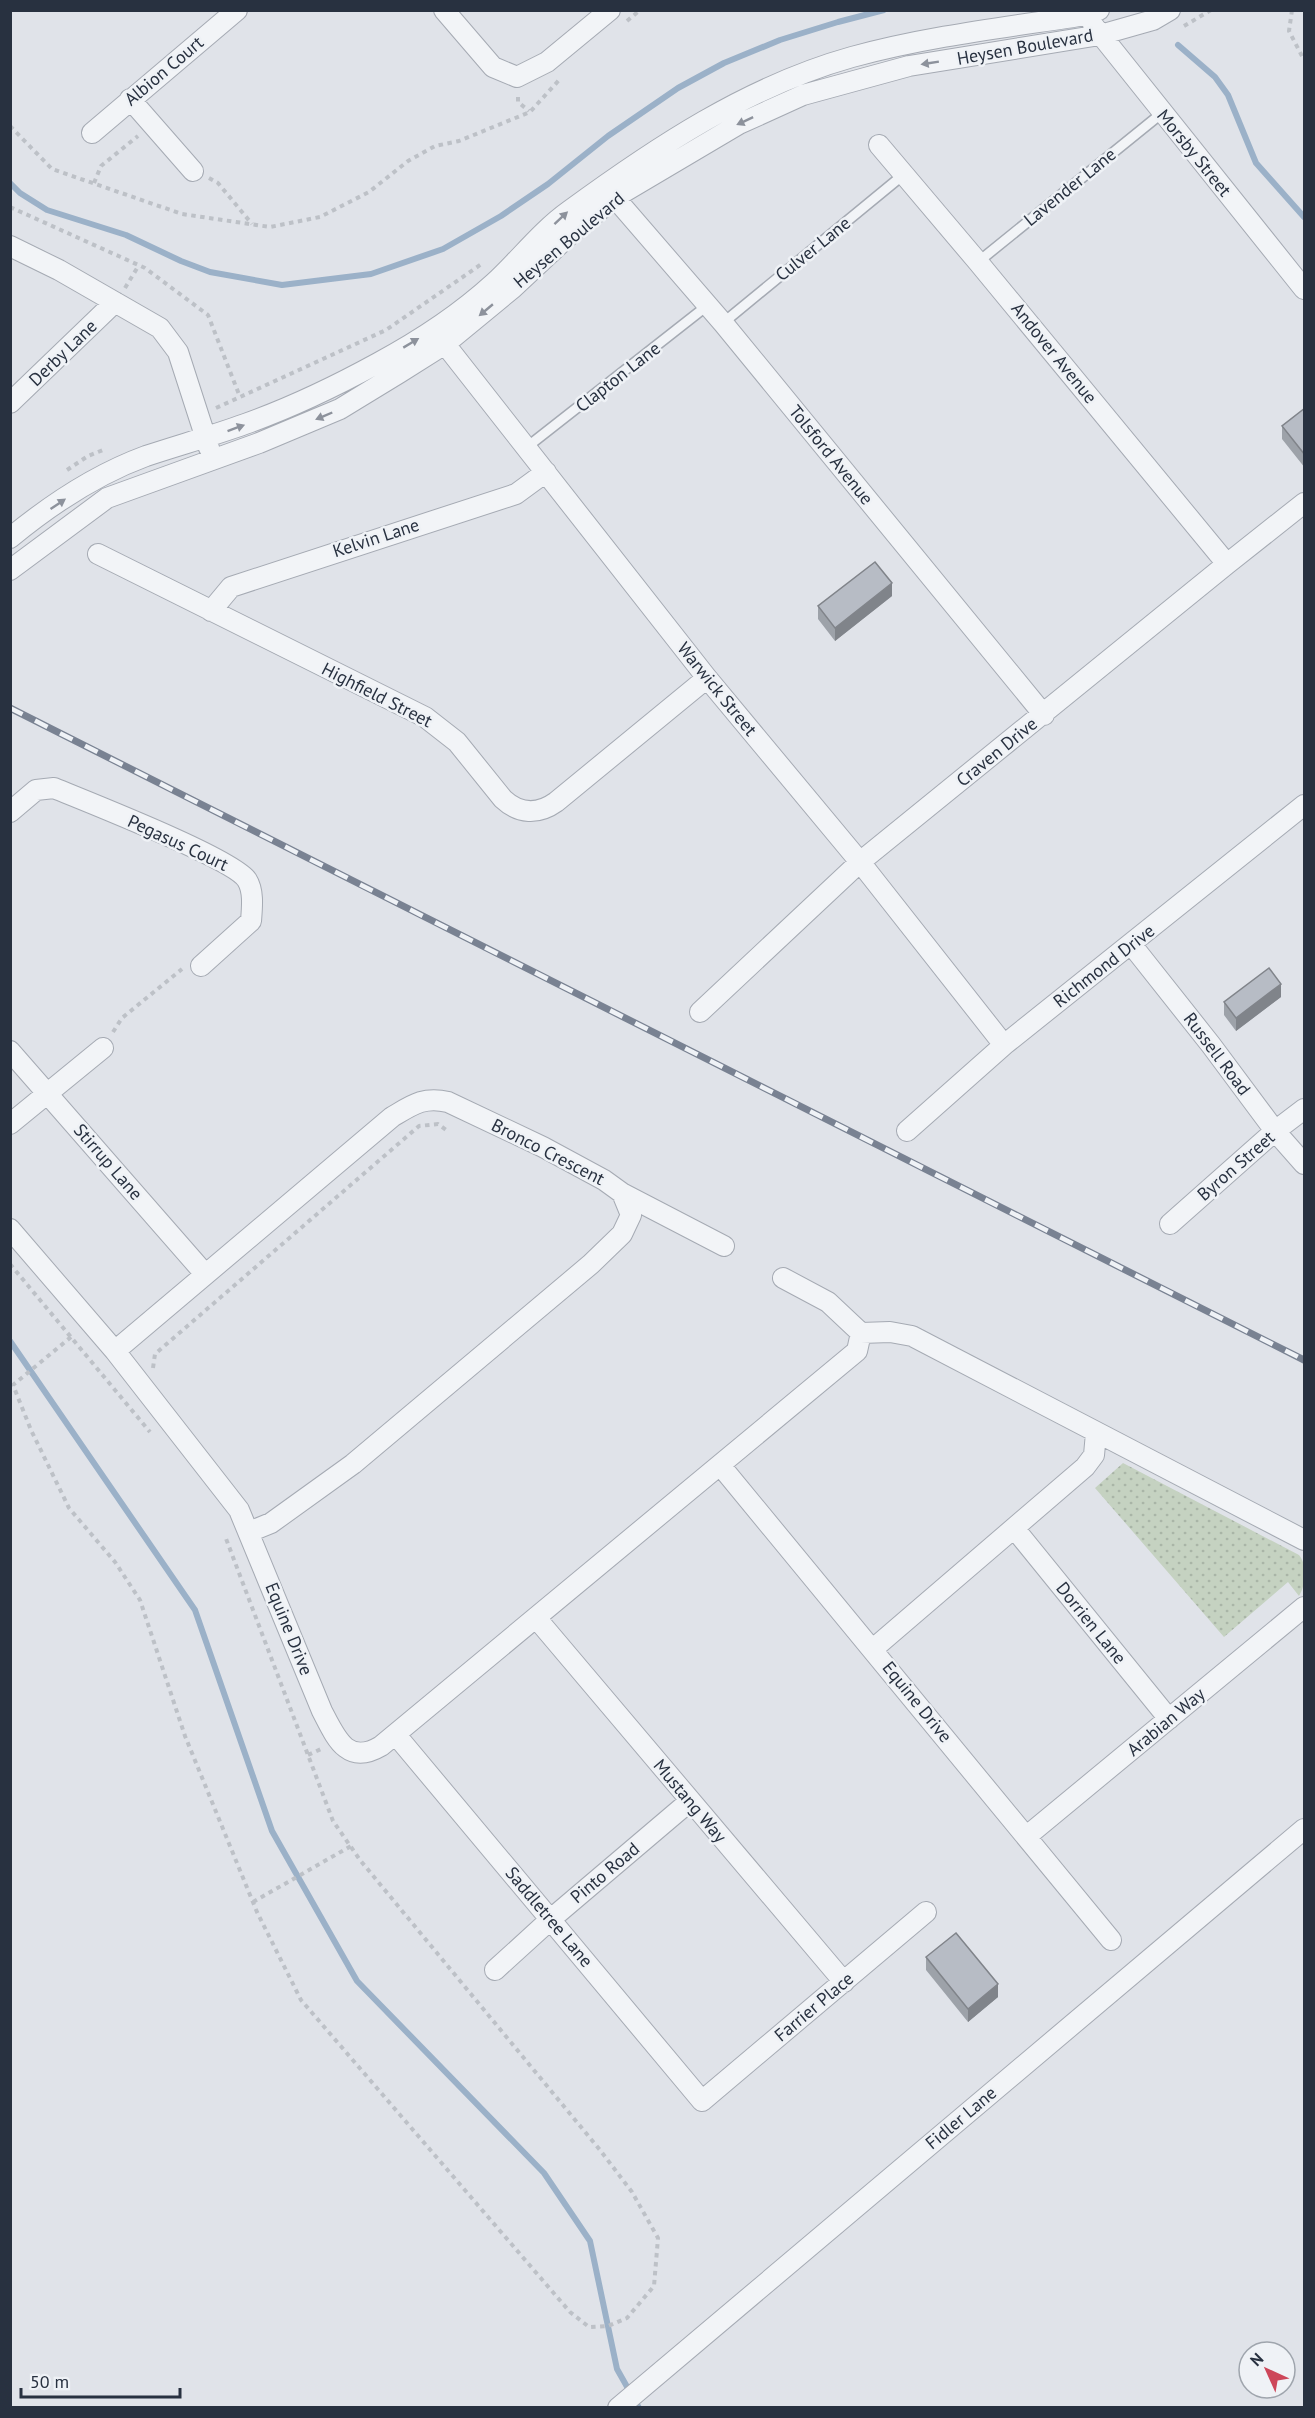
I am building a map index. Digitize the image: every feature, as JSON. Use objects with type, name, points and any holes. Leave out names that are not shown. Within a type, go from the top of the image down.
[{"type":"street","name":"Albion Court","points":[[92,133],[237,10]]},
{"type":"street","points":[[444,10],[493,68],[517,77],[548,62],[617,17]]},
{"type":"street","name":"Heysen Boulevard","points":[[10,570],[106,498],[259,443],[340,409],[513,288],[576,228],[615,198],[739,124],[803,95],[909,66],[1100,35],[1153,20],[1170,10]]},
{"type":"street","name":"Heysen Boulevard","points":[[10,538],[28,523],[84,486],[143,457],[249,423],[440,337],[565,214],[629,168],[727,108],[780,83],[850,58],[939,37],[1093,13]]},
{"type":"street","name":"Morsby Street","points":[[1093,13],[1100,35],[1305,289]]},
{"type":"street","points":[[130,99],[193,171]]},
{"type":"street","name":"Andover Avenue","points":[[879,145],[1227,564]]},
{"type":"street","name":"Tolsford Avenue","points":[[615,198],[723,323],[1044,715]]},
{"type":"street","points":[[10,246],[59,270],[160,328],[177,352],[213,460]]},
{"type":"street","name":"Derby Lane","points":[[10,403],[115,302]]},
{"type":"street","name":"Warwick Street","points":[[440,337],[706,678],[860,862],[1004,1045]]},
{"type":"street","name":"Kelvin Lane","points":[[211,611],[231,587],[516,494],[546,472]]},
{"type":"street","name":"Craven Drive","points":[[700,1012],[860,862],[1305,503]]},
{"type":"street","name":"Highfield Street","points":[[98,554],[425,717],[457,742],[509,805],[525,812],[541,810],[555,802],[706,678]]},
{"type":"street","name":"Pegasus Court","points":[[10,812],[36,790],[54,788],[159,832],[235,869],[247,880],[253,904],[251,921],[201,966]]},
{"type":"street","name":"Richmond Drive","points":[[907,1131],[1004,1045],[1305,805]]},
{"type":"street","name":"Russell Road","points":[[1131,944],[1275,1131],[1305,1164]]},
{"type":"street","points":[[10,1124],[103,1048]]},
{"type":"street","name":"Stirrup Lane","points":[[10,1051],[205,1274]]},
{"type":"street","name":"Bronco Crescent","points":[[114,1352],[392,1117],[410,1106],[433,1098],[448,1102],[543,1147],[604,1180],[622,1193],[632,1215],[622,1234],[591,1264],[353,1464],[271,1522],[249,1532]]},
{"type":"street","name":"Byron Street","points":[[1170,1224],[1275,1131],[1305,1109]]},
{"type":"street","points":[[622,1193],[724,1246]]},
{"type":"street","name":"Equine Drive","points":[[10,1229],[114,1352],[239,1510],[322,1711],[337,1740],[358,1753],[369,1753],[396,1735],[537,1619],[857,1351],[861,1333]]},
{"type":"street","points":[[783,1278],[828,1302],[861,1333],[890,1332],[912,1336],[1305,1540]]},
{"type":"street","points":[[873,1648],[1085,1467],[1094,1455],[1096,1433]]},
{"type":"street","name":"Equine Drive","points":[[720,1464],[1112,1940]]},
{"type":"street","name":"Dorrien Lane","points":[[1014,1528],[1169,1719]]},
{"type":"street","name":"Arabian Way","points":[[1027,1836],[1305,1607]]},
{"type":"street","name":"Mustang Way","points":[[537,1619],[844,1982]]},
{"type":"street","name":"Saddletree Lane","points":[[396,1735],[702,2101]]},
{"type":"street","name":"Pinto Road","points":[[495,1970],[551,1919],[690,1801]]},
{"type":"street","name":"Fidler Lane","points":[[618,2408],[1305,1829]]},
{"type":"street","name":"Farrier Place","points":[[702,2101],[926,1912]]},
{"type":"lane","name":"Lavender Lane","points":[[978,262],[1162,113]]},
{"type":"lane","name":"Culver Lane","points":[[723,323],[903,175]]},
{"type":"lane","name":"Clapton Lane","points":[[527,447],[708,305]]},
{"type":"path","points":[[617,17],[640,10]]},
{"type":"path","points":[[1292,10],[1289,32],[1305,60]]},
{"type":"path","points":[[10,126],[52,169],[182,214],[270,227],[320,217],[369,192],[408,161],[435,146],[459,141],[530,112],[566,72]]},
{"type":"path","points":[[94,183],[101,166],[153,124]]},
{"type":"path","points":[[193,171],[218,183],[253,225]]},
{"type":"path","points":[[10,207],[145,268],[208,315],[240,397]]},
{"type":"path","points":[[103,1048],[122,1018],[179,970],[201,966]]},
{"type":"path","points":[[119,1396],[154,1367],[155,1354],[419,1126],[438,1124],[449,1132]]},
{"type":"path","points":[[10,1264],[158,1441]]},
{"type":"path","points":[[71,1337],[12,1385],[69,1508],[115,1562],[140,1600],[185,1736],[253,1902],[301,2000],[570,2312],[590,2327],[608,2326],[627,2318],[654,2286],[658,2238],[632,2192],[600,2150],[333,1821],[250,1596]]},
{"type":"path","points":[[253,1902],[351,1846]]},
{"type":"green space","points":[[1123,1463],[1299,1555],[1304,1564],[1305,1575],[1299,1596],[1288,1582],[1224,1637],[1095,1488]]},
{"type":"building","points":[[1305,408],[1305,455],[1282,426]]},
{"type":"building","points":[[875,562],[892,583],[835,628],[818,606]]},
{"type":"building","points":[[1269,968],[1281,984],[1236,1018],[1224,1002]]},
{"type":"building","points":[[956,1933],[998,1984],[968,2009],[926,1957]]},
{"type":"waterway","points":[[10,183],[20,193],[47,210],[126,235],[210,272],[282,285],[371,274],[443,249],[501,216],[548,184],[608,136],[678,88],[724,63],[780,40],[884,10]]},
{"type":"waterway","points":[[1178,45],[1215,77],[1228,95],[1256,163],[1304,217]]},
{"type":"waterway","points":[[10,1341],[195,1610],[272,1831],[357,1981],[544,2173],[590,2241],[617,2369],[639,2408]]},
{"type":"railway","points":[[10,708],[1304,1360]]}]
